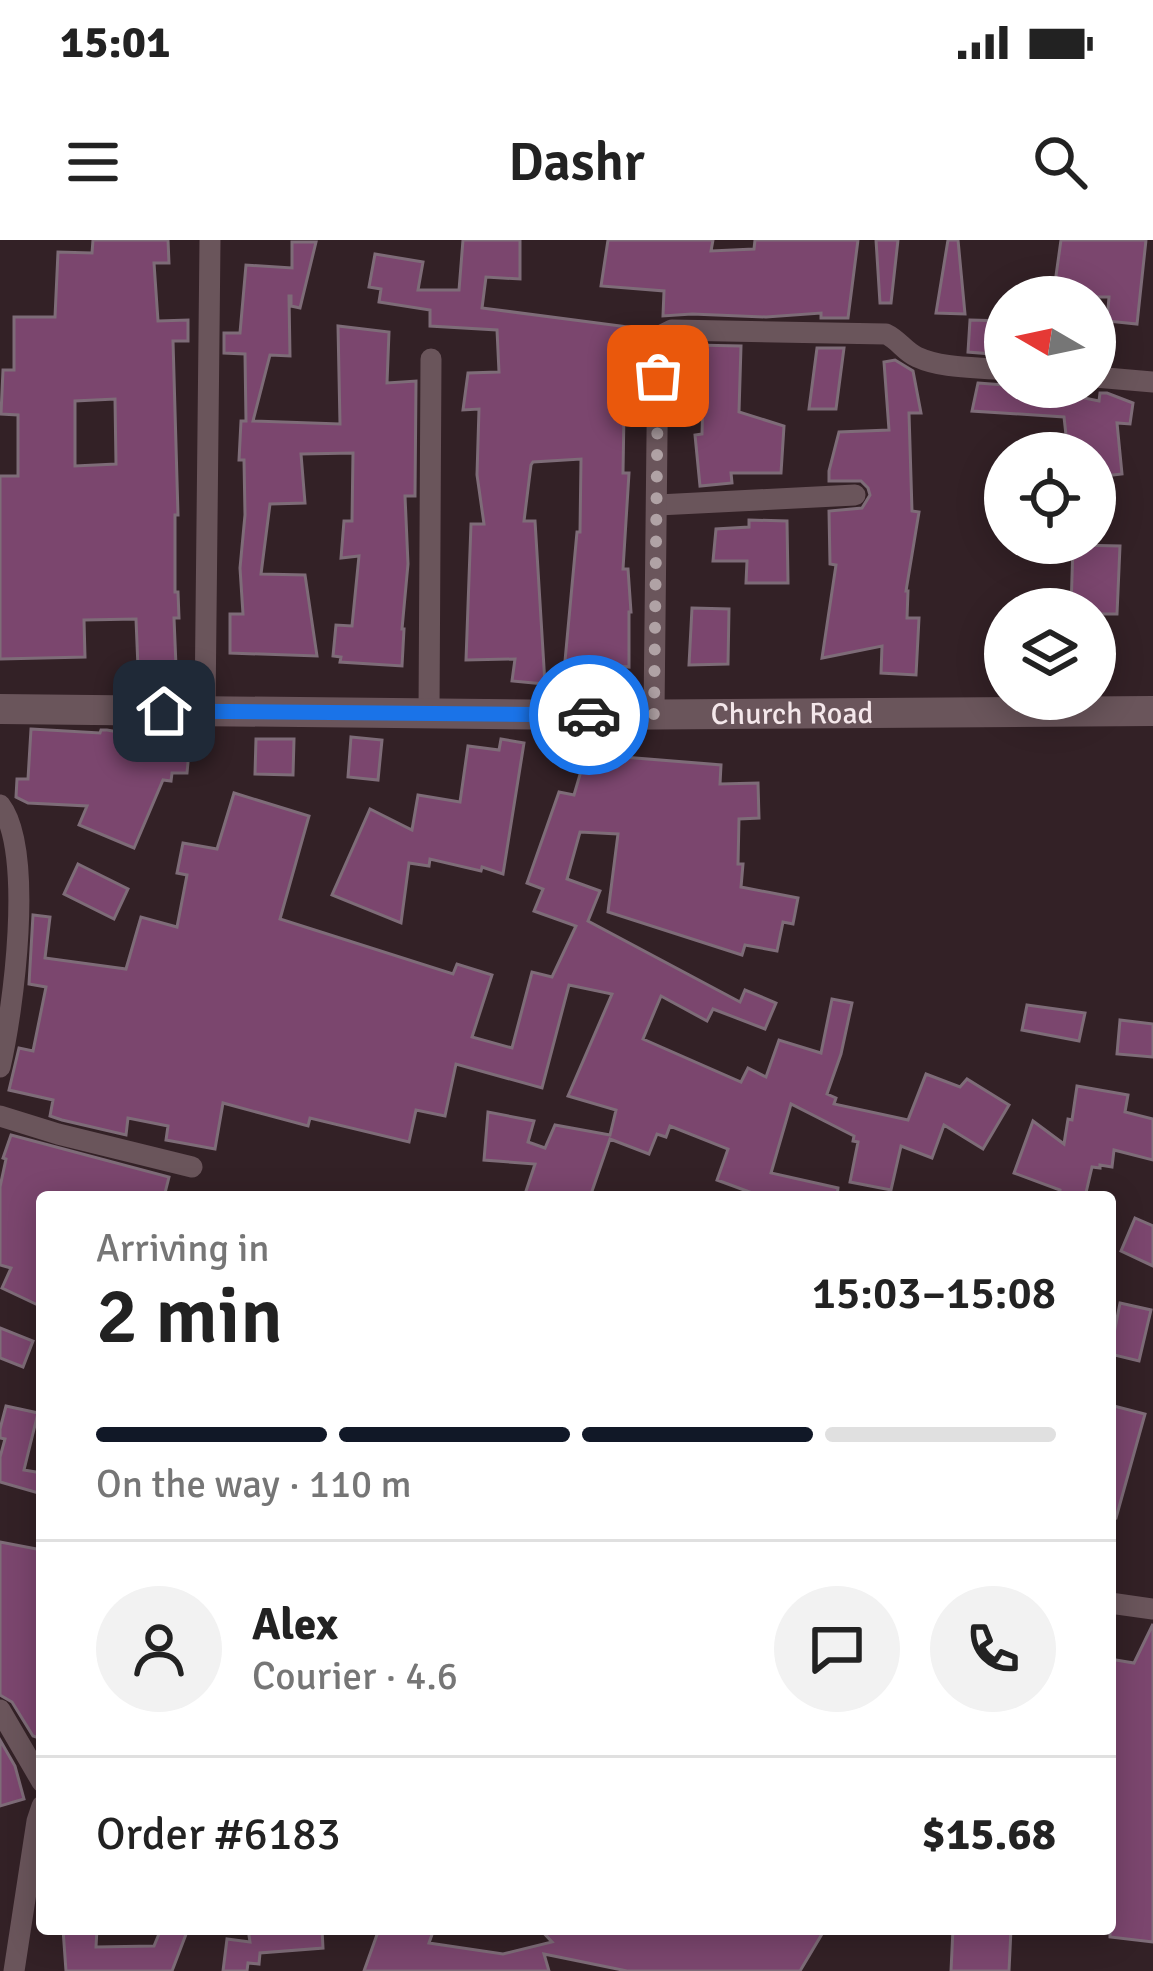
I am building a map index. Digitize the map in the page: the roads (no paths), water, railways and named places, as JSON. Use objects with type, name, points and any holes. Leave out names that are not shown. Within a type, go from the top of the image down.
[{"type":"street","points":[[205,711],[210,240]]},
{"type":"street","points":[[654,714],[658,343],[662,335],[672,330],[886,334],[923,360],[984,368]]},
{"type":"street","points":[[429,714],[431,359]]},
{"type":"street","points":[[1116,379],[1153,382]]},
{"type":"street","points":[[658,505],[855,495]]},
{"type":"street","name":"Church Road","points":[[0,709],[429,714],[1153,711]]},
{"type":"street","points":[[0,805],[16,840],[18,874],[16,960],[0,1067]]},
{"type":"street","points":[[0,1116],[192,1167]]},
{"type":"street","points":[[1116,1604],[1153,1610]]},
{"type":"street","points":[[0,1710],[36,1772]]},
{"type":"street","points":[[14,1971],[36,1828]]}]
